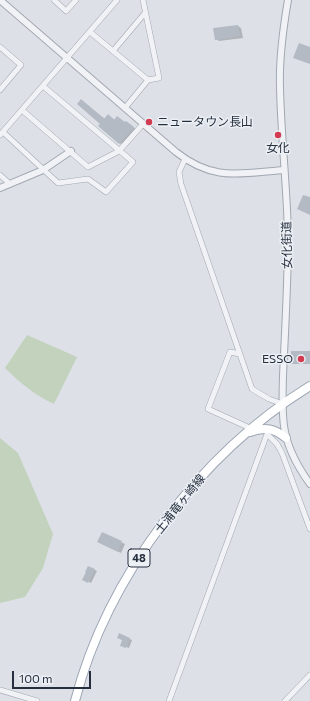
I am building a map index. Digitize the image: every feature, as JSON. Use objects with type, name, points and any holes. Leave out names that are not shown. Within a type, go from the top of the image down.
[{"type":"main road","name":"土浦竜ヶ崎線","points":[[74,701],[102,628],[123,584],[141,554],[168,517],[193,486],[249,431],[283,404],[310,386]]},
{"type":"main road","points":[[249,431],[268,428],[286,438]]},
{"type":"street","points":[[0,0],[185,159],[202,168],[222,174],[284,170]]},
{"type":"street","points":[[54,0],[66,11],[76,0]]},
{"type":"street","points":[[43,86],[133,162],[106,192],[88,179],[58,183],[1,134],[118,0]]},
{"type":"street","points":[[125,108],[148,80],[159,78],[143,0]]},
{"type":"street","name":"女化街道","points":[[288,0],[280,58],[280,87],[288,243],[283,404],[286,438],[301,471],[310,484]]},
{"type":"street","points":[[113,51],[146,13]]},
{"type":"street","points":[[90,32],[148,80]]},
{"type":"street","points":[[0,47],[21,65],[0,90]]},
{"type":"street","points":[[22,110],[88,167],[119,151],[144,124]]},
{"type":"street","points":[[0,188],[43,170],[70,151]]},
{"type":"street","points":[[185,159],[180,168],[179,178],[252,389],[269,399],[283,404]]},
{"type":"street","points":[[0,175],[10,184]]},
{"type":"street","points":[[240,354],[230,352],[208,409],[249,431]]},
{"type":"street","points":[[169,701],[267,434],[282,453],[310,529]]},
{"type":"street","points":[[282,453],[290,449]]},
{"type":"street","points":[[285,701],[310,675]]},
{"type":"street","points":[[0,690],[37,701]]},
{"type":"green space","points":[[27,335],[77,357],[54,404],[28,388],[5,368]]},
{"type":"green space","points":[[0,438],[18,453],[53,534],[43,568],[25,597],[0,603]]},
{"type":"building","points":[[238,25],[240,36],[215,40],[213,28]]},
{"type":"building","points":[[299,43],[310,47],[310,64],[293,58]]},
{"type":"building","points":[[81,99],[104,119],[108,114],[114,120],[117,116],[134,127],[119,144],[98,126],[100,124],[77,104]]},
{"type":"building","points":[[303,195],[310,197],[310,215],[297,209]]},
{"type":"building","points":[[291,351],[310,351],[310,364],[291,364]]},
{"type":"building","points":[[102,532],[122,541],[118,552],[97,542]]},
{"type":"building","points":[[88,566],[95,569],[88,583],[82,580]]},
{"type":"building","points":[[119,633],[130,638],[126,648],[120,646],[122,640],[117,638]]},
{"type":"place","name":"ニュータウン長山","points":[[149,122]]},
{"type":"place","name":"女化","points":[[278,135]]},
{"type":"place","name":"ESSO","points":[[301,359]]}]
